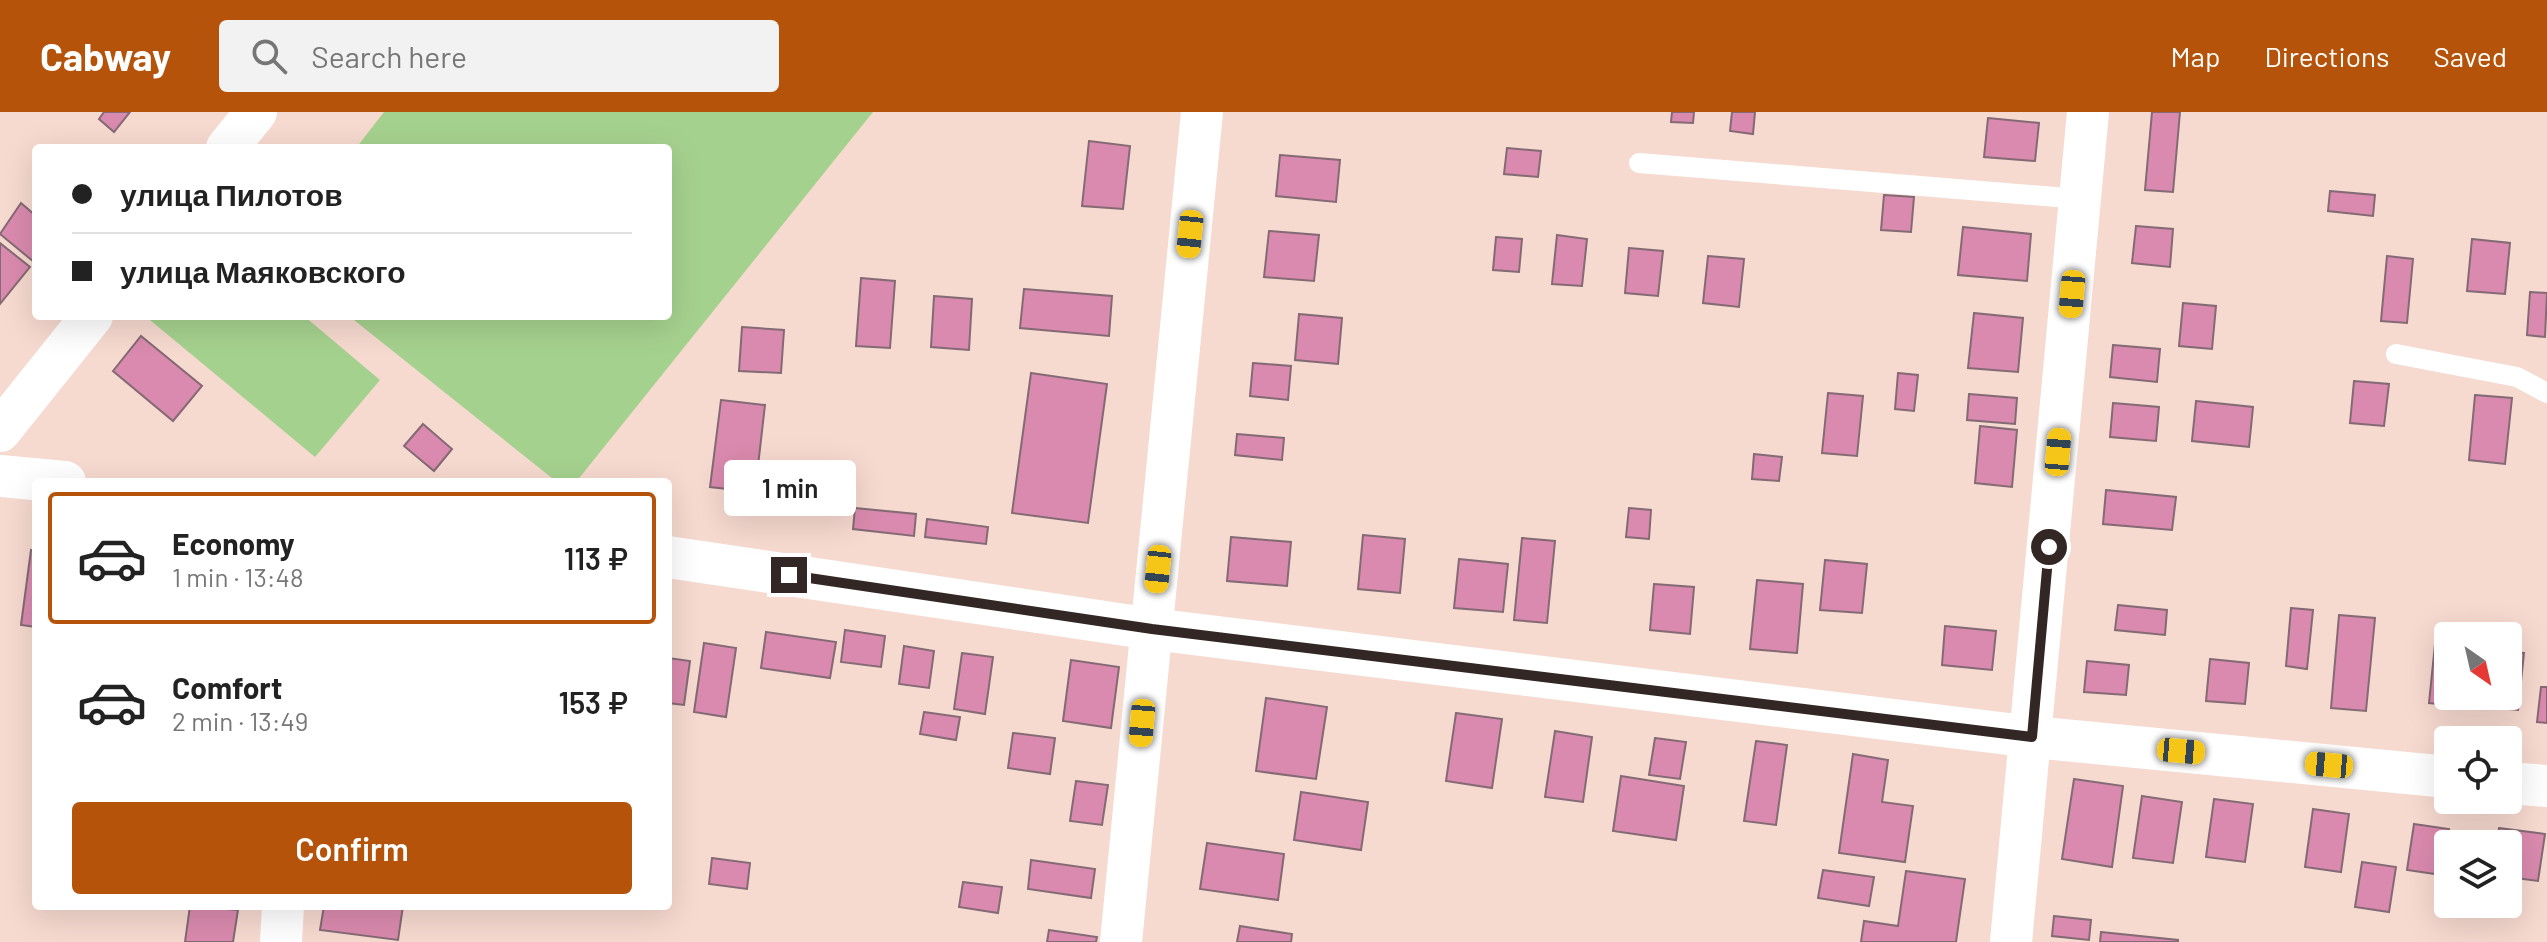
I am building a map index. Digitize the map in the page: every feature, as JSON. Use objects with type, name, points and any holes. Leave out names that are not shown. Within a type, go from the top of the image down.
[{"type":"street","points":[[230,144],[256,112]]},
{"type":"street","points":[[1121,942],[1202,112]]},
{"type":"street","points":[[2011,942],[2088,112]]},
{"type":"street","points":[[0,431],[89,320]]},
{"type":"street","points":[[0,476],[32,479]]},
{"type":"street","points":[[672,558],[1152,629],[2032,737],[2434,776]]},
{"type":"street","points":[[2522,784],[2547,786]]},
{"type":"street","points":[[281,942],[283,910]]},
{"type":"lane","points":[[1639,163],[2080,199]]},
{"type":"lane","points":[[2396,354],[2517,377],[2547,393]]},
{"type":"green space","points":[[384,112],[873,112],[579,478],[552,478],[354,320],[672,320],[672,144],[359,144]]},
{"type":"green space","points":[[150,320],[309,320],[380,380],[315,457]]},
{"type":"building","points":[[104,112],[130,112],[114,132],[99,119]]},
{"type":"building","points":[[1672,112],[1694,112],[1693,123],[1671,122]]},
{"type":"building","points":[[1732,112],[1755,112],[1753,134],[1730,131]]},
{"type":"building","points":[[2152,112],[2180,112],[2173,192],[2145,190]]},
{"type":"building","points":[[1988,118],[2039,123],[2035,161],[1984,157]]},
{"type":"building","points":[[1089,141],[1130,146],[1123,209],[1082,206]]},
{"type":"building","points":[[1507,148],[1541,151],[1538,177],[1504,174]]},
{"type":"building","points":[[1280,155],[1340,160],[1336,202],[1276,196]]},
{"type":"building","points":[[2330,191],[2375,195],[2373,216],[2328,211]]},
{"type":"building","points":[[1884,195],[1914,197],[1911,232],[1881,230]]},
{"type":"building","points":[[21,203],[32,213],[32,260],[0,234]]},
{"type":"building","points":[[2136,226],[2173,229],[2170,267],[2132,263]]},
{"type":"building","points":[[1963,227],[2031,234],[2027,281],[1958,275]]},
{"type":"building","points":[[1269,231],[1319,235],[1314,281],[1264,277]]},
{"type":"building","points":[[1557,235],[1587,239],[1582,286],[1552,284]]},
{"type":"building","points":[[1496,237],[1522,239],[1519,272],[1493,270]]},
{"type":"building","points":[[2472,239],[2510,243],[2505,294],[2467,291]]},
{"type":"building","points":[[0,243],[30,267],[0,304]]},
{"type":"building","points":[[1629,248],[1663,251],[1658,296],[1625,293]]},
{"type":"building","points":[[1708,256],[1744,259],[1739,307],[1703,303]]},
{"type":"building","points":[[2387,256],[2413,259],[2407,323],[2381,321]]},
{"type":"building","points":[[861,278],[895,281],[890,348],[856,346]]},
{"type":"building","points":[[1024,289],[1112,296],[1109,336],[1020,328]]},
{"type":"building","points":[[2530,292],[2547,293],[2545,337],[2527,335]]},
{"type":"building","points":[[934,296],[972,299],[969,350],[931,347]]},
{"type":"building","points":[[2183,303],[2216,306],[2212,349],[2179,346]]},
{"type":"building","points":[[1974,313],[2023,318],[2018,372],[1968,368]]},
{"type":"building","points":[[1299,314],[1342,318],[1338,364],[1295,360]]},
{"type":"building","points":[[742,327],[784,330],[781,373],[739,371]]},
{"type":"building","points":[[141,336],[202,386],[173,421],[113,371]]},
{"type":"building","points":[[2113,345],[2160,349],[2157,382],[2110,377]]},
{"type":"building","points":[[1253,363],[1291,366],[1288,400],[1250,396]]},
{"type":"building","points":[[1031,373],[1107,384],[1088,523],[1012,513]]},
{"type":"building","points":[[1898,373],[1918,375],[1914,411],[1895,409]]},
{"type":"building","points":[[2354,381],[2389,384],[2384,426],[2350,423]]},
{"type":"building","points":[[1828,393],[1863,396],[1857,456],[1822,453]]},
{"type":"building","points":[[1969,394],[2017,398],[2015,424],[1967,420]]},
{"type":"building","points":[[2475,395],[2512,398],[2505,464],[2469,460]]},
{"type":"building","points":[[721,400],[765,405],[755,492],[710,487]]},
{"type":"building","points":[[2196,401],[2253,407],[2249,447],[2192,441]]},
{"type":"building","points":[[2113,403],[2159,407],[2156,441],[2110,437]]},
{"type":"building","points":[[423,424],[452,449],[434,471],[404,446]]},
{"type":"building","points":[[1980,426],[2017,430],[2012,487],[1975,483]]},
{"type":"building","points":[[1237,434],[1284,438],[1282,460],[1235,455]]},
{"type":"building","points":[[1754,454],[1782,457],[1779,481],[1752,479]]},
{"type":"building","points":[[2106,490],[2176,497],[2172,530],[2103,524]]},
{"type":"building","points":[[855,508],[916,514],[914,536],[853,529]]},
{"type":"building","points":[[1629,508],[1651,510],[1649,539],[1626,537]]},
{"type":"building","points":[[927,519],[988,527],[986,544],[925,537]]},
{"type":"building","points":[[1363,535],[1405,539],[1400,593],[1358,589]]},
{"type":"building","points":[[1231,537],[1291,542],[1287,586],[1227,581]]},
{"type":"building","points":[[1522,538],[1555,541],[1547,623],[1514,620]]},
{"type":"building","points":[[31,550],[32,626],[21,625]]},
{"type":"building","points":[[1459,559],[1508,564],[1503,612],[1454,608]]},
{"type":"building","points":[[1825,560],[1867,564],[1862,613],[1820,610]]},
{"type":"building","points":[[1757,580],[1803,584],[1797,653],[1750,649]]},
{"type":"building","points":[[1654,584],[1694,587],[1690,634],[1650,630]]},
{"type":"building","points":[[2118,605],[2167,610],[2165,635],[2115,630]]},
{"type":"building","points":[[2291,608],[2313,610],[2307,669],[2286,666]]},
{"type":"building","points":[[2339,615],[2375,618],[2366,711],[2331,708]]},
{"type":"building","points":[[1945,626],[1996,631],[1992,670],[1942,665]]},
{"type":"building","points":[[845,630],[885,636],[881,667],[841,662]]},
{"type":"building","points":[[766,632],[836,642],[830,678],[761,668]]},
{"type":"building","points":[[704,643],[736,648],[726,717],[694,712]]},
{"type":"building","points":[[904,646],[934,651],[929,688],[899,684]]},
{"type":"building","points":[[962,653],[993,657],[985,714],[954,709]]},
{"type":"building","points":[[2434,654],[2434,704],[2429,703]]},
{"type":"building","points":[[672,659],[690,661],[684,705],[672,704]]},
{"type":"building","points":[[2210,659],[2249,663],[2245,704],[2206,701]]},
{"type":"building","points":[[1071,660],[1119,667],[1111,728],[1063,721]]},
{"type":"building","points":[[2087,661],[2129,665],[2126,695],[2084,692]]},
{"type":"building","points":[[2541,687],[2547,687],[2547,723],[2537,722]]},
{"type":"building","points":[[1266,698],[1327,707],[1316,779],[1256,771]]},
{"type":"building","points":[[924,712],[960,717],[956,740],[920,734]]},
{"type":"building","points":[[1456,713],[1502,719],[1492,788],[1446,781]]},
{"type":"building","points":[[1555,731],[1592,737],[1583,802],[1545,797]]},
{"type":"building","points":[[1013,733],[1055,738],[1050,774],[1008,768]]},
{"type":"building","points":[[1655,738],[1686,742],[1680,779],[1649,775]]},
{"type":"building","points":[[1756,741],[1787,745],[1776,825],[1744,821]]},
{"type":"building","points":[[1853,754],[1888,760],[1882,802],[1913,806],[1905,862],[1839,853]]},
{"type":"building","points":[[1621,776],[1684,786],[1676,840],[1613,831]]},
{"type":"building","points":[[2074,779],[2123,786],[2112,867],[2062,859]]},
{"type":"building","points":[[1076,781],[1108,785],[1102,825],[1070,821]]},
{"type":"building","points":[[1301,792],[1368,802],[1361,850],[1294,840]]},
{"type":"building","points":[[2142,796],[2182,802],[2173,863],[2133,858]]},
{"type":"building","points":[[2214,799],[2253,804],[2245,862],[2206,857]]},
{"type":"building","points":[[2313,809],[2349,814],[2341,872],[2305,867]]},
{"type":"building","points":[[2414,824],[2449,829],[2434,830],[2434,874],[2407,870]]},
{"type":"building","points":[[2522,831],[2545,834],[2538,881],[2522,879]]},
{"type":"building","points":[[1207,843],[1284,854],[1278,900],[1200,889]]},
{"type":"building","points":[[712,858],[750,863],[747,889],[709,884]]},
{"type":"building","points":[[1031,860],[1095,869],[1091,898],[1028,889]]},
{"type":"building","points":[[2362,862],[2396,867],[2389,912],[2355,907]]},
{"type":"building","points":[[1823,870],[1874,877],[1869,906],[1818,898]]},
{"type":"building","points":[[1906,871],[1965,879],[1956,942],[1861,942],[1864,921],[1898,926]]},
{"type":"building","points":[[963,882],[1002,887],[998,913],[959,907]]},
{"type":"building","points":[[189,910],[238,910],[233,942],[185,942]]},
{"type":"building","points":[[323,910],[402,910],[398,940],[320,930]]},
{"type":"building","points":[[2054,916],[2091,920],[2089,940],[2052,936]]},
{"type":"building","points":[[1240,926],[1292,934],[1291,942],[1237,942]]},
{"type":"building","points":[[1049,930],[1097,937],[1096,942],[1047,942]]},
{"type":"building","points":[[2101,932],[2178,940],[2178,942],[2100,942]]},
{"type":"route","points":[[789,575],[1152,629],[2032,737],[2049,547]]}]
